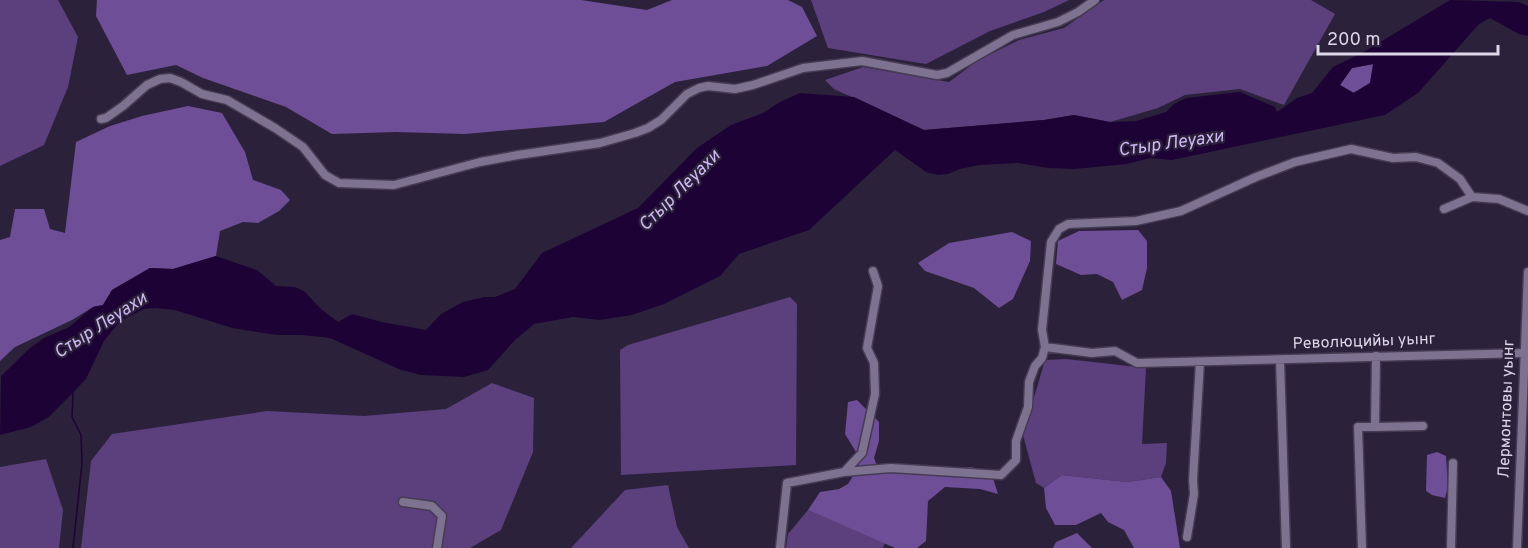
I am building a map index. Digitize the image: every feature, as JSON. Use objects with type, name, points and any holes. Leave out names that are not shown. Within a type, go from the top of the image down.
[{"type":"street","points":[[101,119],[123,106],[147,85],[160,79],[170,78],[202,94],[227,100],[275,128],[303,147],[326,175],[339,183],[394,185],[480,162],[518,154],[600,143],[648,129],[661,120],[687,94],[708,86],[735,88],[753,85],[803,68],[862,61],[937,75],[946,73],[1013,35],[1058,22],[1095,0]]},
{"type":"street","points":[[780,548],[787,483],[844,472],[891,468],[1001,475],[1016,460],[1016,441],[1028,407],[1029,382],[1035,366],[1042,358],[1045,347],[1042,330],[1051,242],[1059,229],[1068,224],[1136,221],[1181,211],[1295,162],[1351,149],[1393,158],[1416,158],[1438,163],[1460,179],[1472,197]]},
{"type":"street","points":[[1443,208],[1472,197],[1499,199],[1528,211]]},
{"type":"street","points":[[844,472],[862,453],[875,394],[874,363],[867,348],[878,286],[873,271]]},
{"type":"street","name":"Лермонтовы уынг","points":[[1517,546],[1528,272]]},
{"type":"street","name":"Революцийы уынг","points":[[1045,347],[1092,354],[1114,351],[1137,363],[1526,353]]},
{"type":"street","points":[[1375,427],[1376,356]]},
{"type":"street","points":[[1280,360],[1286,548]]},
{"type":"street","points":[[1187,537],[1194,494],[1200,362]]},
{"type":"street","points":[[1362,548],[1358,427],[1423,426]]},
{"type":"street","points":[[1451,548],[1453,463]]},
{"type":"street","points":[[403,502],[432,506],[442,516],[437,548]]},
{"type":"street","points":[[1517,546],[1528,544]]},
{"type":"shaded area","points":[[0,0],[58,0],[78,37],[68,87],[44,145],[0,166]]},
{"type":"shaded area","points":[[97,0],[581,0],[647,10],[672,0],[788,0],[802,7],[817,36],[767,66],[675,82],[604,122],[465,134],[396,132],[332,134],[286,107],[203,78],[176,65],[127,75],[96,16]]},
{"type":"shaded area","points":[[811,0],[1069,0],[1044,12],[990,31],[926,64],[828,48]]},
{"type":"shaded area","points":[[1104,0],[1311,0],[1335,14],[1284,105],[1240,89],[1185,95],[1158,108],[1110,122],[1074,115],[1044,120],[924,130],[834,89],[825,80],[863,67],[949,82],[977,61],[1019,40],[1064,28]]},
{"type":"shaded area","points":[[1374,64],[1370,83],[1353,93],[1340,85],[1352,68]]},
{"type":"shaded area","points":[[188,106],[222,113],[245,152],[253,180],[281,190],[290,200],[279,211],[258,223],[243,222],[220,231],[216,256],[173,269],[150,268],[112,290],[103,305],[93,307],[72,320],[15,347],[0,361],[0,240],[10,237],[15,209],[44,209],[50,229],[65,233],[76,142],[110,126]]},
{"type":"shaded area","points":[[1138,230],[1147,241],[1147,268],[1142,290],[1122,300],[1113,282],[1097,274],[1081,275],[1056,264],[1058,241],[1079,231]]},
{"type":"shaded area","points":[[1012,232],[1031,241],[1030,261],[1013,299],[999,308],[974,288],[925,271],[918,263],[949,243]]},
{"type":"shaded area","points":[[790,297],[797,304],[796,465],[621,475],[620,350],[628,345]]},
{"type":"shaded area","points":[[1066,359],[1146,368],[1142,444],[1167,443],[1166,463],[1161,477],[1127,482],[1062,475],[1044,488],[1036,483],[1023,435],[1045,360]]},
{"type":"shaded area","points":[[492,383],[534,398],[533,452],[501,530],[470,548],[81,548],[91,461],[112,434],[267,411],[364,416],[446,409]]},
{"type":"shaded area","points":[[857,400],[879,422],[879,441],[874,458],[879,471],[903,473],[972,467],[993,478],[998,494],[980,489],[945,487],[928,501],[926,541],[917,548],[895,548],[808,510],[820,492],[839,489],[848,484],[856,471],[856,452],[845,434],[848,402]]},
{"type":"shaded area","points":[[1437,452],[1446,456],[1448,487],[1445,498],[1426,491],[1427,455]]},
{"type":"shaded area","points":[[46,459],[63,510],[59,548],[0,548],[0,467]]},
{"type":"shaded area","points":[[1062,475],[1127,482],[1161,477],[1171,491],[1180,548],[1134,548],[1124,530],[1108,522],[1101,513],[1076,525],[1055,525],[1046,508],[1044,488]]},
{"type":"shaded area","points":[[668,485],[677,527],[689,548],[571,548],[625,490]]},
{"type":"shaded area","points":[[808,510],[885,543],[883,548],[786,548],[788,534]]},
{"type":"shaded area","points":[[1077,533],[1092,548],[1053,548],[1056,542]]},
{"type":"water","name":"Стыр Леуахи","points":[[1450,0],[1519,2],[1528,6],[1528,36],[1519,34],[1490,18],[1479,24],[1418,93],[1385,115],[1172,160],[1150,158],[1127,164],[1074,169],[1018,163],[979,165],[938,175],[926,172],[895,150],[809,230],[739,254],[720,276],[664,304],[632,315],[600,320],[573,317],[534,324],[515,340],[488,370],[464,377],[421,375],[401,370],[330,338],[277,335],[232,328],[175,310],[144,309],[120,321],[104,341],[86,379],[49,417],[31,427],[0,435],[1,376],[30,348],[44,338],[69,327],[93,307],[103,305],[112,290],[150,268],[173,269],[216,256],[257,270],[276,286],[295,287],[304,291],[321,309],[338,322],[352,314],[426,330],[441,314],[463,302],[495,297],[515,289],[542,253],[638,208],[697,148],[731,125],[763,113],[800,93],[854,97],[924,130],[1044,120],[1074,115],[1110,122],[1136,121],[1166,112],[1174,104],[1186,98],[1240,92],[1275,107],[1277,112],[1297,98],[1312,93],[1333,67],[1362,53]],"holes":[[[1373,64],[1370,83],[1354,93],[1340,85],[1352,68]]]},
{"type":"waterway","points":[[73,393],[72,417],[81,435],[82,463],[73,548]]}]
